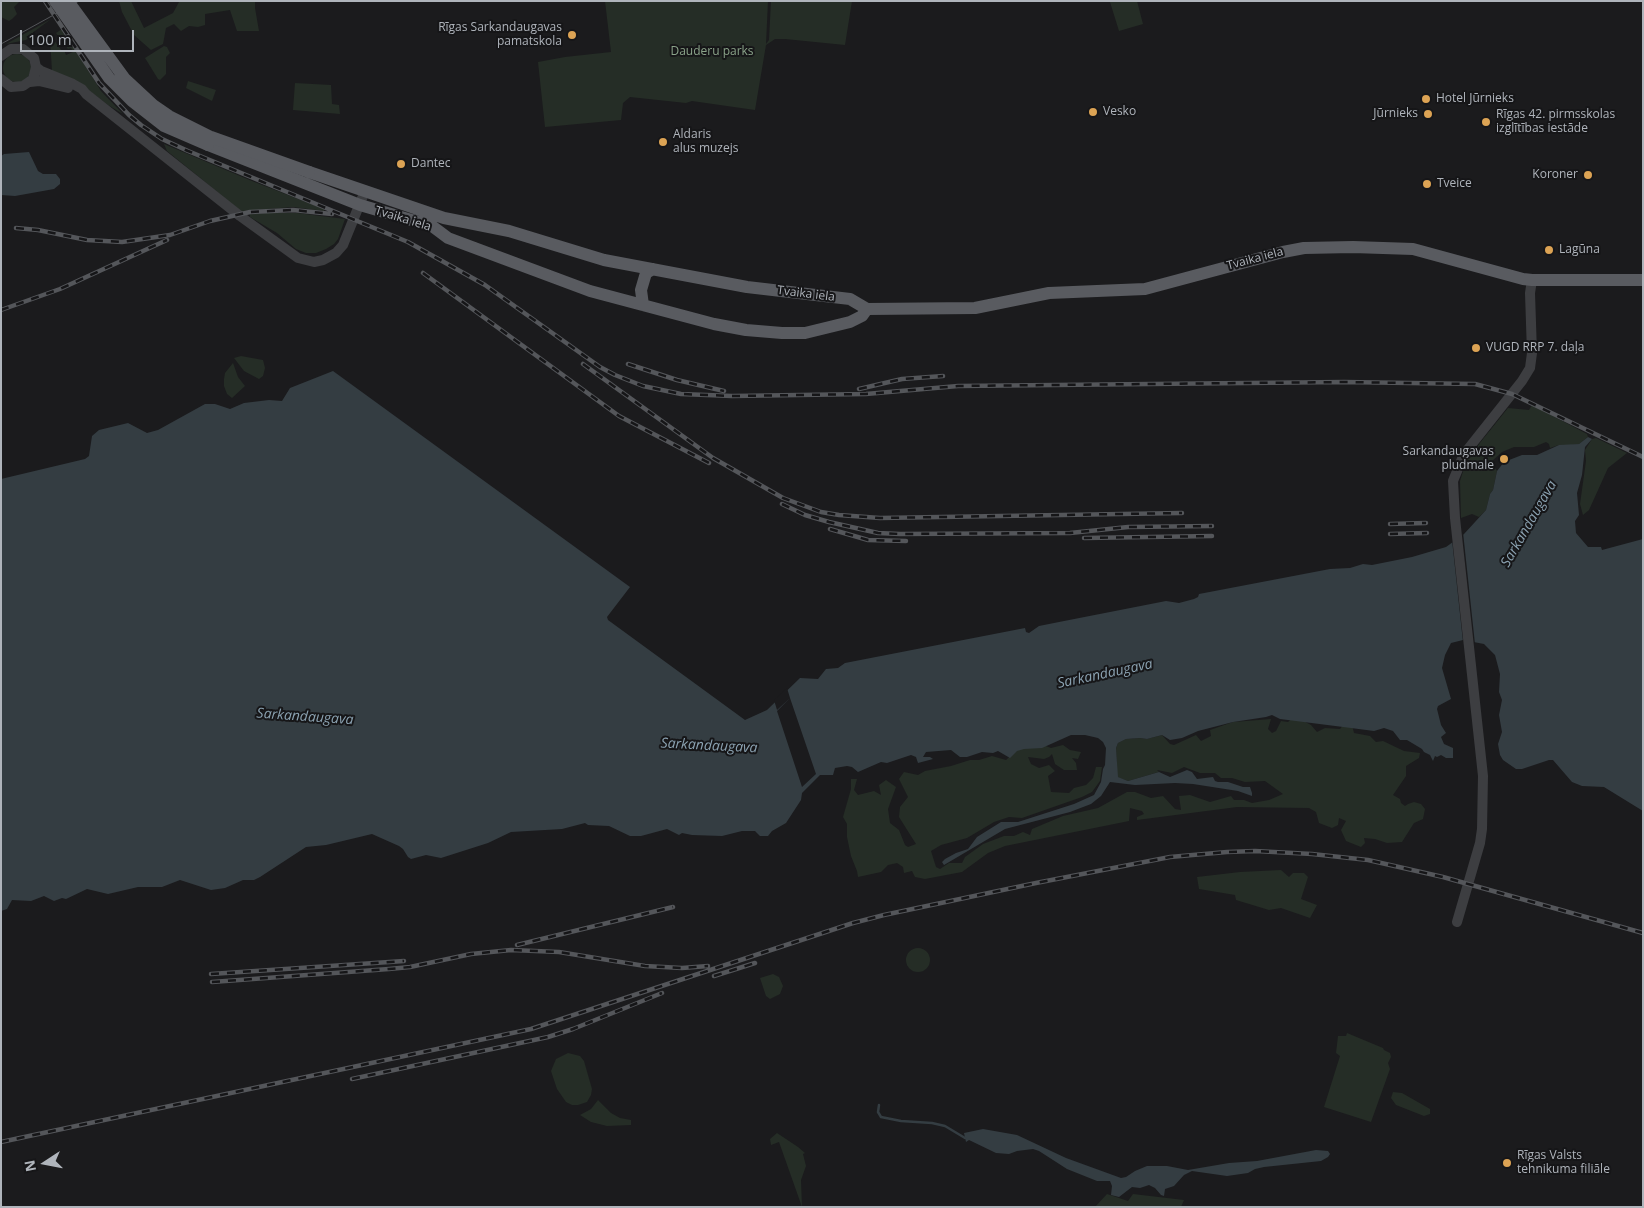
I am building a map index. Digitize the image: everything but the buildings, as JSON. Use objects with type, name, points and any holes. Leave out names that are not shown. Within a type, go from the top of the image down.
[{"type":"main road","points":[[55,1],[110,78],[132,102],[164,126],[208,145],[308,178]]},
{"type":"main road","points":[[68,1],[125,79],[153,105],[211,137],[308,178],[360,205]]},
{"type":"main road","name":"Tvaika iela","points":[[308,178],[365,191],[444,218],[509,230],[604,260],[747,287],[850,299],[868,310],[975,308],[1049,293],[1146,288],[1304,248],[1413,248],[1532,280],[1643,280]]},
{"type":"main road","name":"Tvaika iela","points":[[360,205],[432,226],[448,238],[590,291],[714,324],[746,330],[782,333],[805,332],[832,327],[856,319],[868,310]]},
{"type":"main road","points":[[643,305],[641,290],[643,281],[646,272],[653,269]]},
{"type":"street","name":"Tvaika iela","points":[[1,56],[10,49],[28,51],[34,58],[36,67],[41,71],[82,89],[240,216],[298,258],[314,262],[323,260],[336,253],[343,245],[360,205]]},
{"type":"street","points":[[30,82],[36,73],[36,67]]},
{"type":"street","name":"Tvaika iela","points":[[1,79],[11,87],[23,86],[30,82],[39,81],[86,94]]},
{"type":"street","points":[[360,205],[365,191]]},
{"type":"street","points":[[1457,922],[1480,844],[1483,776],[1455,518],[1453,481],[1461,459],[1469,447],[1522,381],[1530,368],[1532,353],[1530,293],[1532,280]]},
{"type":"green space","points":[[1,1],[20,1],[14,7],[17,14],[9,21],[1,17]]},
{"type":"green space","points":[[119,1],[131,1],[144,28],[173,13],[181,1],[255,1],[259,31],[237,31],[230,10],[205,14],[205,25],[198,27],[189,26],[181,31],[174,24],[166,28],[163,44],[151,50],[134,35],[122,12]]},
{"type":"green space","name":"Dauderu parks","points":[[605,1],[768,1],[766,44],[769,40],[771,1],[852,1],[845,45],[775,39],[766,45],[755,110],[692,101],[686,103],[630,97],[623,103],[621,120],[545,127],[538,62],[611,52]]},
{"type":"green space","points":[[1137,1],[1143,24],[1119,31],[1110,2]]},
{"type":"green space","points":[[51,19],[26,40],[6,44]]},
{"type":"green space","points":[[62,29],[101,91],[123,114],[83,86],[52,71],[50,39],[53,39],[62,51],[64,50],[66,55],[73,52],[71,48],[68,49],[56,33]]},
{"type":"green space","points":[[164,46],[167,47],[170,53],[166,57],[166,74],[160,80],[145,58]]},
{"type":"green space","points":[[17,54],[27,58],[31,68],[27,78],[17,82],[7,78],[3,68],[7,58]]},
{"type":"green space","points":[[188,81],[216,90],[212,101],[186,88]]},
{"type":"green space","points":[[295,83],[331,85],[332,104],[339,105],[340,114],[293,110]]},
{"type":"green space","points":[[164,144],[324,209],[324,211],[293,207],[241,211],[167,151]]},
{"type":"green space","points":[[297,213],[345,219],[338,239],[334,244],[316,253],[306,253],[296,249],[277,233],[250,217],[250,214]]},
{"type":"green space","points":[[241,356],[263,360],[265,368],[263,376],[259,379],[244,371],[234,358]]},
{"type":"green space","points":[[233,363],[238,377],[245,386],[232,398],[227,394],[224,379],[225,373]]},
{"type":"green space","points":[[1532,405],[1587,434],[1588,437],[1579,444],[1559,445],[1550,448],[1546,442],[1534,447],[1514,447],[1502,452],[1491,462],[1497,471],[1486,510],[1479,517],[1472,514],[1461,518],[1460,481],[1467,459],[1508,408],[1529,410]]},
{"type":"green space","points":[[1596,438],[1627,453],[1608,468],[1589,510],[1583,515],[1580,504],[1586,461],[1585,450],[1592,439]]},
{"type":"green space","points":[[1294,716],[1311,725],[1317,732],[1325,728],[1340,729],[1344,724],[1352,725],[1354,733],[1370,736],[1376,742],[1383,741],[1404,751],[1420,753],[1419,758],[1406,766],[1406,776],[1393,795],[1400,799],[1401,803],[1405,806],[1414,802],[1421,804],[1425,809],[1423,819],[1414,823],[1402,842],[1387,843],[1364,838],[1365,843],[1361,847],[1346,841],[1341,830],[1346,821],[1339,818],[1338,825],[1332,828],[1319,823],[1316,812],[1309,808],[1237,807],[1137,820],[1137,817],[1144,814],[1142,811],[1130,808],[1129,821],[1005,846],[988,853],[962,872],[925,879],[915,877],[912,871],[904,873],[903,867],[897,863],[888,865],[881,872],[858,877],[847,837],[847,824],[843,817],[851,789],[851,779],[857,779],[854,790],[858,795],[874,791],[881,795],[879,785],[886,780],[896,787],[888,809],[890,823],[899,830],[905,845],[908,847],[916,844],[899,817],[900,807],[908,797],[899,779],[904,772],[918,775],[925,771],[992,756],[1006,760],[1019,748],[1038,743],[1051,748],[1063,745],[1070,750],[1081,752],[1078,759],[1072,758],[1076,763],[1077,770],[1064,770],[1055,764],[1052,754],[1044,759],[1028,757],[1031,764],[1039,768],[1049,765],[1055,771],[1048,776],[1051,792],[1069,793],[1074,788],[1086,785],[1093,778],[1096,767],[1102,767],[1100,781],[1092,792],[1082,797],[1022,818],[1009,817],[994,822],[967,838],[941,845],[931,851],[936,867],[940,869],[949,863],[962,863],[965,857],[983,844],[1004,836],[1014,836],[1023,832],[1030,835],[1032,829],[1063,816],[1098,808],[1127,792],[1135,792],[1151,798],[1163,796],[1175,809],[1181,810],[1179,796],[1190,795],[1210,802],[1231,796],[1234,800],[1244,800],[1252,803],[1269,800],[1283,794],[1265,781],[1245,782],[1232,778],[1221,778],[1215,773],[1200,773],[1184,767],[1172,773],[1157,770],[1159,772],[1128,781],[1117,777],[1116,748],[1118,743],[1126,739],[1147,739],[1162,735],[1170,744],[1174,745],[1196,735],[1201,741],[1211,736],[1210,730],[1233,722],[1271,719],[1268,729],[1272,733],[1276,731],[1281,721],[1288,722]]},
{"type":"green space","points":[[1281,870],[1289,877],[1293,873],[1304,873],[1308,877],[1301,899],[1317,905],[1310,918],[1281,908],[1269,910],[1236,900],[1235,895],[1199,889],[1197,877],[1240,872]]},
{"type":"green space","points":[[918,948],[927,951],[930,960],[927,969],[918,972],[909,969],[906,960],[909,951]]},
{"type":"green space","points":[[773,974],[779,977],[783,986],[780,994],[770,999],[766,996],[760,978]]},
{"type":"green space","points":[[1347,1033],[1383,1048],[1390,1053],[1391,1057],[1388,1063],[1390,1069],[1371,1122],[1324,1107],[1340,1056],[1336,1053],[1338,1036],[1346,1036]]},
{"type":"green space","points":[[568,1053],[580,1056],[584,1061],[592,1089],[587,1102],[578,1105],[566,1102],[557,1089],[551,1071],[556,1059]]},
{"type":"green space","points":[[1393,1092],[1402,1093],[1430,1109],[1430,1114],[1424,1116],[1396,1105],[1391,1098]]},
{"type":"green space","points":[[598,1100],[611,1113],[620,1118],[631,1120],[631,1125],[607,1126],[591,1122],[580,1115],[591,1109]]},
{"type":"green space","points":[[777,1133],[805,1153],[803,1154],[806,1166],[801,1180],[802,1207],[779,1142],[771,1145],[770,1139]]},
{"type":"green space","points":[[1107,1194],[1128,1201],[1133,1194],[1184,1200],[1181,1207],[1095,1207]]},
{"type":"water","points":[[29,152],[38,171],[43,174],[56,174],[60,179],[60,184],[54,189],[15,196],[1,195],[1,156],[4,154]]},
{"type":"water","name":"Sarkandaugava","points":[[333,371],[630,587],[607,617],[608,620],[745,720],[767,710],[800,678],[818,679],[826,669],[838,668],[845,663],[1025,628],[1026,632],[1029,633],[1039,626],[1166,601],[1179,603],[1194,599],[1199,594],[1330,569],[1350,568],[1363,564],[1372,565],[1412,557],[1446,547],[1464,534],[1486,510],[1497,471],[1504,462],[1522,455],[1537,455],[1559,445],[1579,444],[1588,437],[1592,439],[1585,447],[1582,475],[1577,493],[1579,515],[1575,521],[1576,533],[1588,547],[1601,547],[1602,550],[1643,539],[1643,811],[1604,787],[1582,786],[1572,782],[1553,760],[1516,769],[1503,760],[1498,744],[1502,732],[1499,715],[1502,700],[1499,692],[1500,674],[1495,655],[1484,644],[1463,640],[1451,643],[1445,655],[1442,668],[1451,699],[1438,706],[1437,709],[1441,725],[1446,733],[1441,737],[1444,744],[1453,748],[1453,758],[1446,758],[1441,755],[1435,756],[1433,761],[1430,755],[1422,749],[1407,740],[1400,740],[1393,731],[1384,728],[1374,731],[1280,719],[1272,715],[1233,722],[1170,740],[1162,735],[1147,739],[1126,739],[1118,743],[1116,748],[1118,777],[1128,781],[1159,772],[1170,777],[1187,770],[1192,772],[1197,779],[1213,777],[1218,782],[1228,782],[1243,787],[1250,787],[1252,796],[1238,791],[1193,784],[1135,785],[1110,782],[1101,796],[1091,804],[1070,812],[1005,829],[944,865],[942,862],[945,859],[968,849],[977,837],[1001,822],[1018,822],[1074,804],[1094,795],[1101,782],[1105,765],[1106,748],[1103,742],[1098,738],[1085,735],[1071,735],[1042,748],[1017,751],[1010,758],[998,751],[993,753],[982,752],[967,757],[960,757],[951,750],[926,752],[923,757],[933,759],[918,763],[916,757],[911,755],[887,763],[881,762],[858,772],[852,767],[847,766],[835,768],[833,775],[820,775],[802,793],[801,800],[786,823],[772,831],[768,836],[760,836],[755,831],[742,831],[722,836],[682,833],[679,835],[667,829],[641,836],[630,836],[609,826],[588,825],[585,823],[562,829],[511,832],[488,843],[441,858],[426,855],[411,859],[399,846],[372,834],[326,845],[306,847],[260,877],[254,880],[243,880],[225,888],[211,890],[180,880],[162,887],[138,887],[108,894],[87,889],[66,899],[62,898],[54,901],[44,896],[31,901],[12,900],[7,909],[1,911],[1,479],[85,459],[89,456],[92,436],[99,430],[128,423],[147,433],[158,430],[205,404],[215,404],[230,409],[244,403],[269,400],[282,401],[290,388]]},
{"type":"water","points":[[983,1129],[1017,1135],[1066,1158],[1121,1178],[1147,1166],[1167,1166],[1188,1170],[1229,1163],[1257,1161],[1316,1150],[1328,1151],[1330,1154],[1321,1161],[1264,1167],[1248,1173],[1227,1176],[1192,1171],[1184,1175],[1174,1186],[1165,1189],[1164,1196],[1149,1185],[1140,1188],[1132,1187],[1119,1197],[1111,1195],[1112,1186],[1110,1181],[1097,1181],[1067,1169],[1039,1151],[1033,1149],[1009,1154],[996,1153],[969,1140],[966,1142],[964,1133]]},
{"type":"pier","points":[[1463,532],[1475,644],[1463,642],[1452,540]]},
{"type":"pier","points":[[787,688],[790,698],[777,710],[774,700]]},
{"type":"pier","points":[[790,698],[816,774],[802,787],[777,711]]},
{"type":"waterway","points":[[879,1105],[878,1112],[881,1117],[945,1126],[965,1138]]},
{"type":"tram line","points":[[1,44],[79,1]]},
{"type":"railway","points":[[45,1],[99,83],[129,115],[162,139],[408,242],[485,285],[600,367],[643,386],[681,394],[732,396],[866,394],[958,386],[1344,382],[1475,384],[1512,394],[1643,457]]},
{"type":"railway","points":[[16,228],[38,230],[87,240],[122,242],[170,235],[210,221],[250,212],[293,210],[332,214]]},
{"type":"railway","points":[[1,310],[60,289],[167,240]]},
{"type":"railway","points":[[423,273],[619,416],[709,463]]},
{"type":"railway","points":[[583,364],[713,458],[783,498],[821,512],[880,518],[1182,513]]},
{"type":"railway","points":[[628,364],[677,380],[724,391]]},
{"type":"railway","points":[[859,389],[902,379],[943,376]]},
{"type":"railway","points":[[782,504],[805,515],[878,533],[1070,533],[1128,527],[1212,526]]},
{"type":"railway","points":[[1390,524],[1426,523]]},
{"type":"railway","points":[[830,529],[868,540],[906,541]]},
{"type":"railway","points":[[1390,534],[1427,533]]},
{"type":"railway","points":[[1084,538],[1212,536]]},
{"type":"railway","points":[[1,1142],[531,1029],[853,923],[1036,883],[1170,857],[1255,851],[1312,854],[1368,860],[1443,877],[1643,933]]},
{"type":"railway","points":[[517,945],[673,907]]},
{"type":"railway","points":[[212,982],[410,967],[471,954],[511,950],[559,952],[645,966],[682,968],[708,966]]},
{"type":"railway","points":[[211,974],[404,961]]},
{"type":"railway","points":[[714,976],[755,963]]},
{"type":"railway","points":[[352,1079],[548,1037],[573,1029],[662,993]]},
{"type":"place","name":"Rīgas Sarkandaugavas pamatskola","points":[[572,35]]},
{"type":"place","name":"Hotel Jūrnieks","points":[[1426,99]]},
{"type":"place","name":"Vesko","points":[[1093,112]]},
{"type":"place","name":"Jūrnieks","points":[[1428,114]]},
{"type":"place","name":"Rīgas 42. pirmsskolas izglītības iestāde","points":[[1486,122]]},
{"type":"place","name":"Aldaris alus muzejs","points":[[663,142]]},
{"type":"place","name":"Dantec","points":[[401,164]]},
{"type":"place","name":"Koroner","points":[[1588,175]]},
{"type":"place","name":"Tveice","points":[[1427,184]]},
{"type":"place","name":"Lagūna","points":[[1549,250]]},
{"type":"place","name":"VUGD RRP 7. daļa","points":[[1476,348]]},
{"type":"place","name":"Sarkandaugavas pludmale","points":[[1504,459]]},
{"type":"place","name":"Rīgas Valsts tehnikuma filiāle","points":[[1507,1163]]}]
